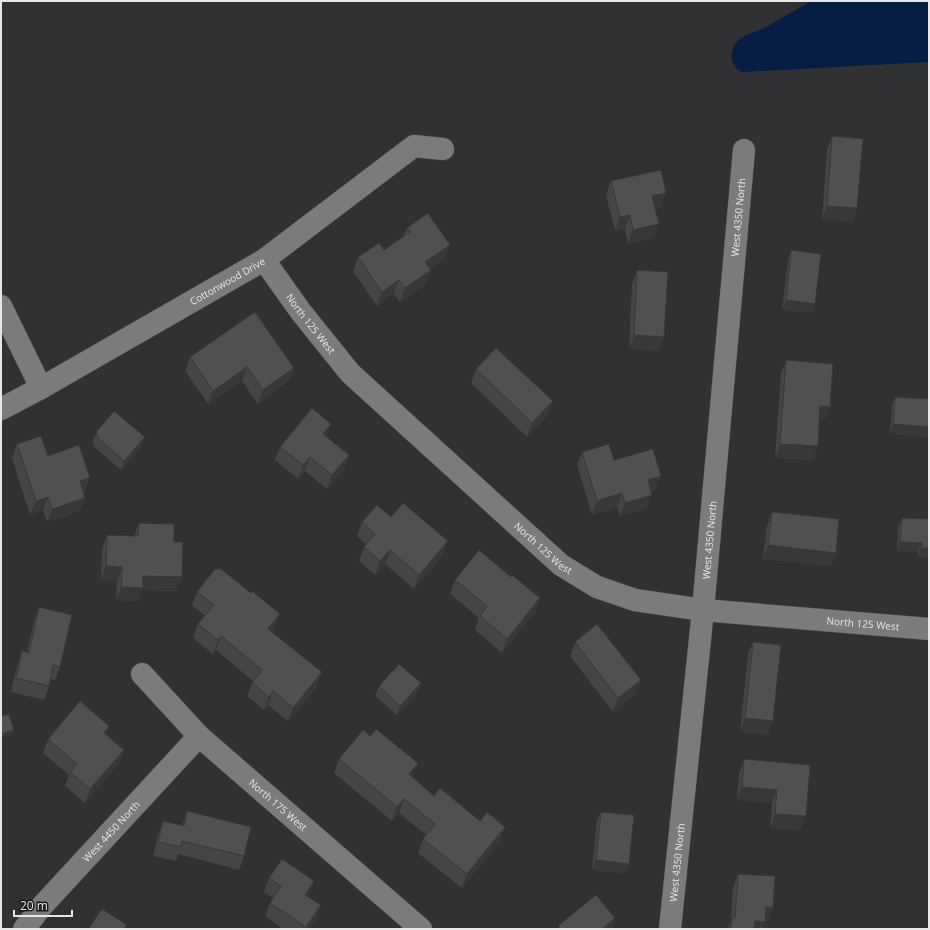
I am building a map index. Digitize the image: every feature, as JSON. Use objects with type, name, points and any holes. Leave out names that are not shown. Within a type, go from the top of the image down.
[{"type":"street","name":"Cottonwood Drive","points":[[1,409],[41,388],[264,260],[414,146],[443,149]]},
{"type":"street","name":"West 4350 North","points":[[670,929],[703,610],[744,150]]},
{"type":"street","name":"North 125 West","points":[[264,260],[302,312],[350,373],[561,565],[597,587],[635,600],[703,610],[929,629]]},
{"type":"street","points":[[1,306],[41,388]]},
{"type":"street","name":"North 175 West","points":[[142,674],[199,736],[421,929]]},
{"type":"street","name":"West 4450 North","points":[[24,929],[42,906],[199,736]]},
{"type":"water","points":[[811,1],[929,1],[929,62],[742,72],[736,68],[731,59],[733,48],[737,41],[746,35],[763,29]]},
{"type":"building","points":[[832,136],[863,139],[857,208],[827,206]]},
{"type":"building","points":[[661,170],[666,193],[652,196],[659,224],[633,230],[630,215],[620,217],[611,181]]},
{"type":"building","points":[[428,213],[450,245],[425,262],[431,270],[405,288],[399,280],[382,292],[358,257],[379,243],[384,250],[410,232],[407,228]]},
{"type":"building","points":[[791,250],[821,254],[815,304],[786,300]]},
{"type":"building","points":[[637,270],[668,272],[664,337],[634,335]]},
{"type":"building","points":[[255,312],[294,368],[263,390],[247,367],[213,391],[190,357]]},
{"type":"building","points":[[496,348],[553,401],[532,423],[476,369]]},
{"type":"building","points":[[786,360],[833,364],[830,407],[820,406],[818,446],[780,444]]},
{"type":"building","points":[[895,397],[929,399],[929,427],[893,424]]},
{"type":"building","points":[[312,408],[331,424],[323,434],[349,455],[332,475],[310,457],[303,465],[280,447]]},
{"type":"building","points":[[114,411],[145,437],[124,461],[97,437],[97,431]]},
{"type":"building","points":[[41,436],[48,456],[79,445],[90,478],[80,481],[85,498],[52,509],[48,497],[36,501],[17,444]]},
{"type":"building","points":[[609,444],[614,460],[653,449],[661,476],[648,480],[652,495],[625,503],[622,493],[597,501],[582,452]]},
{"type":"building","points":[[403,503],[448,541],[419,575],[390,550],[380,561],[364,547],[375,534],[362,522],[377,505],[391,517]]},
{"type":"building","points":[[772,512],[839,519],[836,553],[768,545]]},
{"type":"building","points":[[902,518],[929,519],[929,548],[921,548],[922,543],[900,542]]},
{"type":"building","points":[[139,523],[174,524],[174,542],[183,542],[182,577],[143,576],[143,588],[121,587],[122,567],[106,566],[107,535],[138,536]]},
{"type":"building","points":[[479,550],[511,577],[512,575],[540,598],[507,639],[480,616],[487,606],[455,580]]},
{"type":"building","points":[[215,569],[221,569],[251,593],[252,591],[280,614],[268,629],[322,672],[293,708],[273,691],[269,697],[252,683],[262,670],[221,636],[218,640],[198,624],[214,605],[197,592]]},
{"type":"building","points":[[39,607],[72,615],[60,667],[53,665],[49,686],[16,678],[22,651],[29,653]]},
{"type":"building","points":[[597,624],[641,680],[618,698],[575,642]]},
{"type":"building","points":[[753,642],[781,645],[773,721],[745,718]]},
{"type":"building","points":[[399,664],[421,683],[400,706],[379,686]]},
{"type":"building","points":[[80,701],[109,726],[104,733],[124,750],[90,789],[70,772],[77,764],[48,739]]},
{"type":"building","points":[[9,714],[14,730],[1,734],[1,716]]},
{"type":"building","points":[[376,729],[418,763],[409,774],[434,796],[440,788],[480,821],[487,812],[505,827],[467,874],[423,839],[435,824],[404,799],[397,807],[339,759],[363,730],[370,736]]},
{"type":"building","points":[[744,759],[810,765],[806,816],[775,814],[777,790],[742,787]]},
{"type":"building","points":[[187,811],[251,827],[244,856],[182,841],[181,847],[158,842],[163,821],[184,826]]},
{"type":"building","points":[[601,812],[634,815],[629,864],[596,860]]},
{"type":"building","points":[[282,859],[314,881],[305,895],[321,905],[306,927],[270,903],[281,886],[269,878]]},
{"type":"building","points":[[738,874],[775,876],[773,908],[766,907],[765,922],[755,921],[754,929],[731,929],[732,918],[735,918]]},
{"type":"building","points":[[596,895],[615,918],[602,929],[560,929],[558,926]]},
{"type":"building","points":[[102,909],[127,925],[124,929],[88,929]]}]
